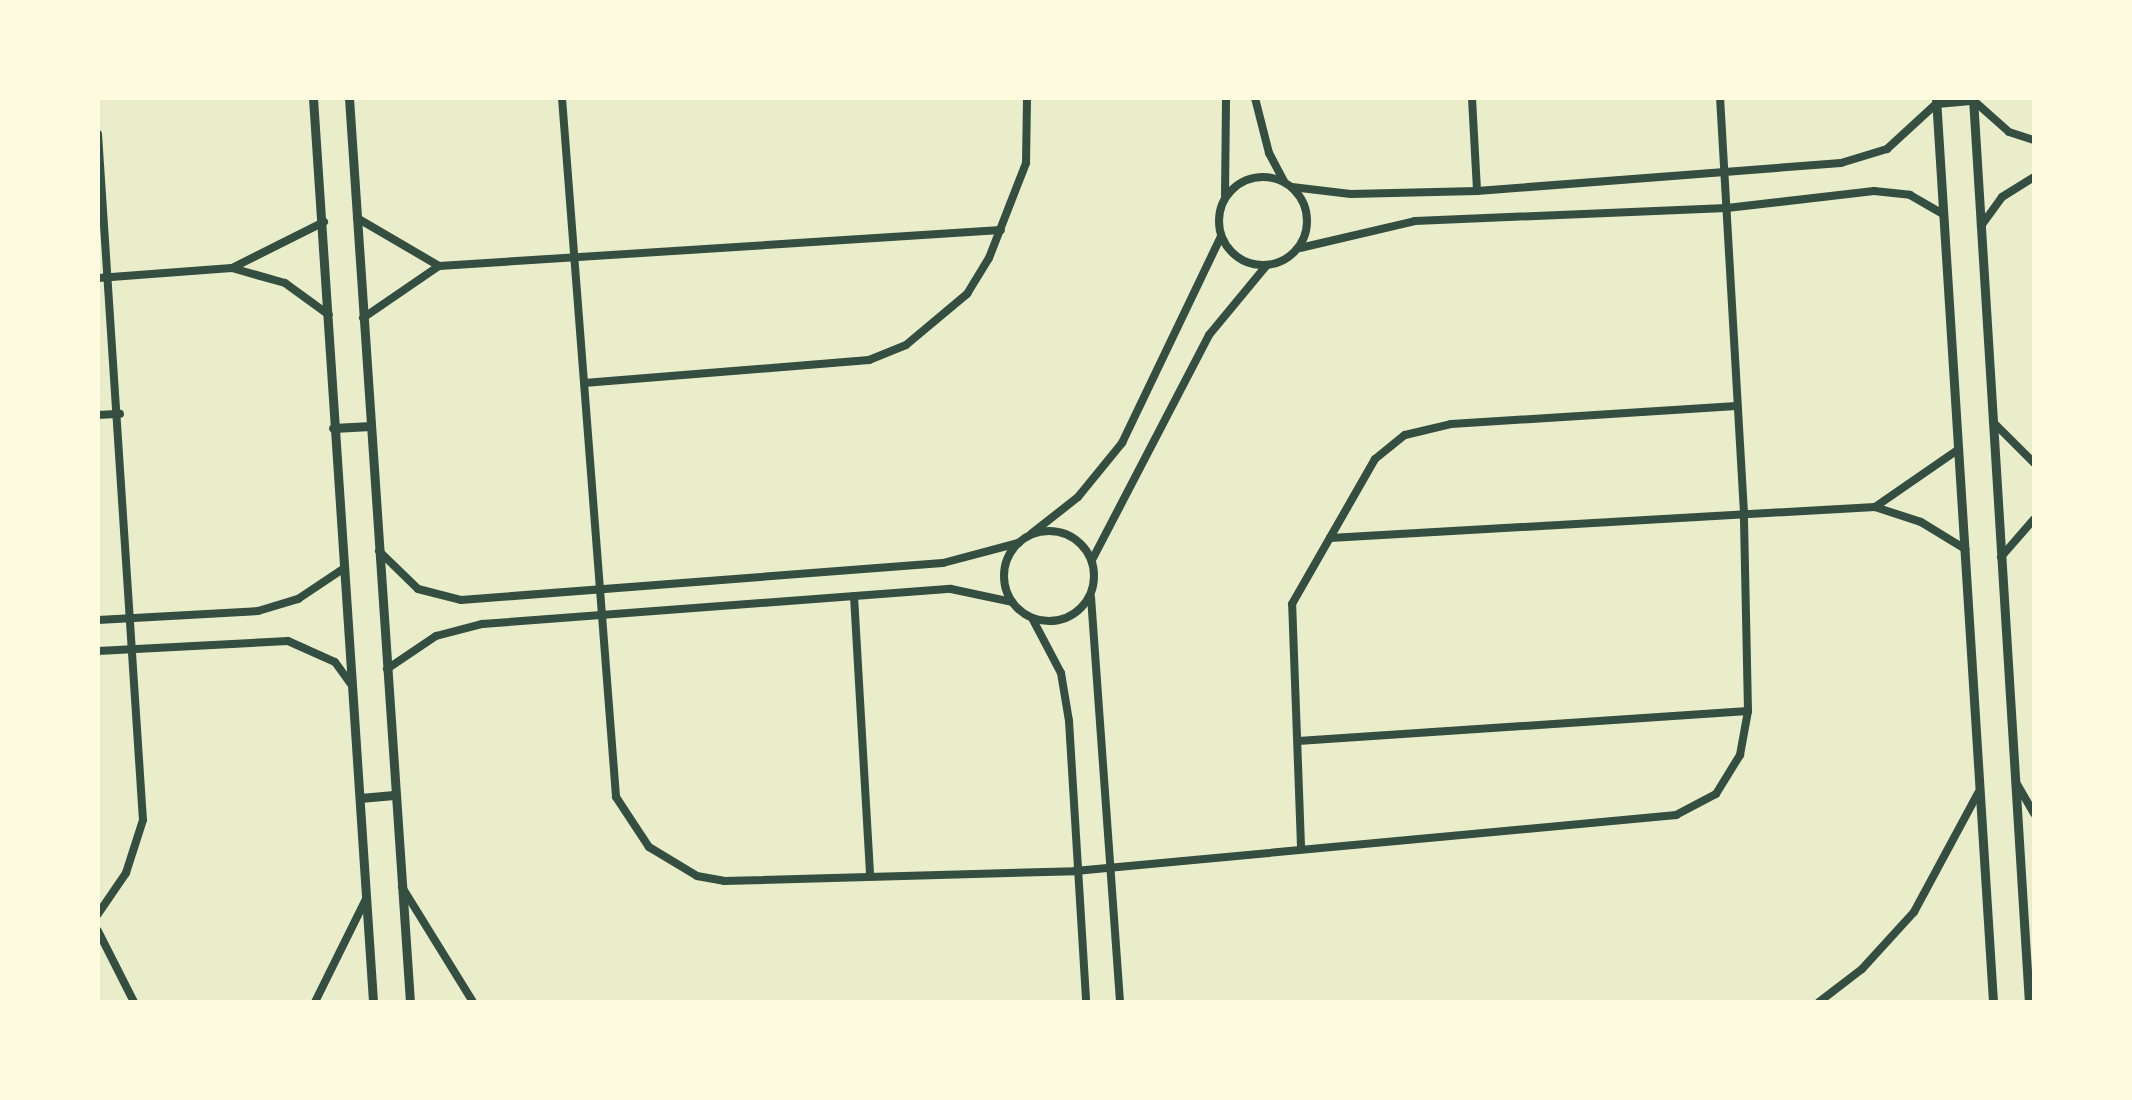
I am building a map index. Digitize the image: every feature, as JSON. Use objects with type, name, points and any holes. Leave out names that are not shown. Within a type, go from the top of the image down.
[{"type":"street","points":[[313,98],[373,1002]]},
{"type":"street","points":[[348,98],[410,1002]]},
{"type":"street","points":[[562,98],[616,798],[649,847],[697,876],[724,881],[1075,871],[1301,846],[1676,815],[1716,794],[1731,776],[1748,711],[1744,513],[1720,98]]},
{"type":"street","points":[[584,383],[869,360],[939,323],[967,294],[1000,230],[1026,163],[1028,98]]},
{"type":"street","points":[[379,551],[418,589],[437,597],[943,563],[1018,543],[1078,497],[1122,443],[1221,236],[1226,197],[1226,98]]},
{"type":"street","points":[[1255,98],[1268,153],[1307,213],[1300,248]]},
{"type":"street","points":[[1472,98],[1477,191]]},
{"type":"street","points":[[1226,197],[1245,180],[1369,194],[1477,191],[1725,174],[1865,158],[1894,144],[1937,100],[1973,99],[2009,132],[2034,140]]},
{"type":"street","points":[[1973,99],[2028,1002]]},
{"type":"street","points":[[1937,100],[1993,1002]]},
{"type":"street","points":[[98,134],[136,649],[143,820],[126,873],[98,914]]},
{"type":"street","points":[[1981,226],[2002,197],[2034,177]]},
{"type":"street","points":[[1120,1002],[1091,597],[1092,560],[1209,335],[1267,265],[1300,248],[1415,221],[1727,208],[1874,191],[1910,195],[1944,214]]},
{"type":"street","points":[[357,218],[439,266]]},
{"type":"street","points":[[232,268],[324,222]]},
{"type":"street","points":[[364,318],[439,266],[1000,230]]},
{"type":"street","points":[[1221,236],[1239,258],[1267,265]]},
{"type":"street","points":[[98,278],[232,268],[285,284],[329,315]]},
{"type":"street","points":[[1301,846],[1292,604],[1375,459],[1406,435],[1451,424],[1736,406]]},
{"type":"street","points":[[98,415],[120,414]]},
{"type":"street","points":[[1993,422],[2034,463]]},
{"type":"street","points":[[333,428],[371,426]]},
{"type":"street","points":[[1875,506],[1958,449]]},
{"type":"street","points":[[1330,538],[1875,506],[1921,522],[1965,549]]},
{"type":"street","points":[[2001,557],[2034,520]]},
{"type":"street","points":[[1031,534],[1060,532],[1092,560]]},
{"type":"street","points":[[1012,602],[1004,578],[1018,543]]},
{"type":"street","points":[[98,620],[278,606],[343,569]]},
{"type":"street","points":[[386,669],[458,629],[951,589],[1012,602],[1032,618],[1063,684],[1086,1002]]},
{"type":"street","points":[[854,596],[870,876]]},
{"type":"street","points":[[1032,618],[1062,620],[1091,597]]},
{"type":"street","points":[[98,651],[288,641],[335,662],[350,683]]},
{"type":"street","points":[[1298,741],[1748,711]]},
{"type":"street","points":[[2014,779],[2034,814]]},
{"type":"street","points":[[1819,1002],[1862,969],[1914,912],[1955,847],[1980,789]]},
{"type":"street","points":[[360,798],[394,795]]},
{"type":"street","points":[[401,884],[473,1002]]},
{"type":"street","points":[[315,1002],[366,899]]},
{"type":"street","points":[[98,931],[134,1002]]}]
